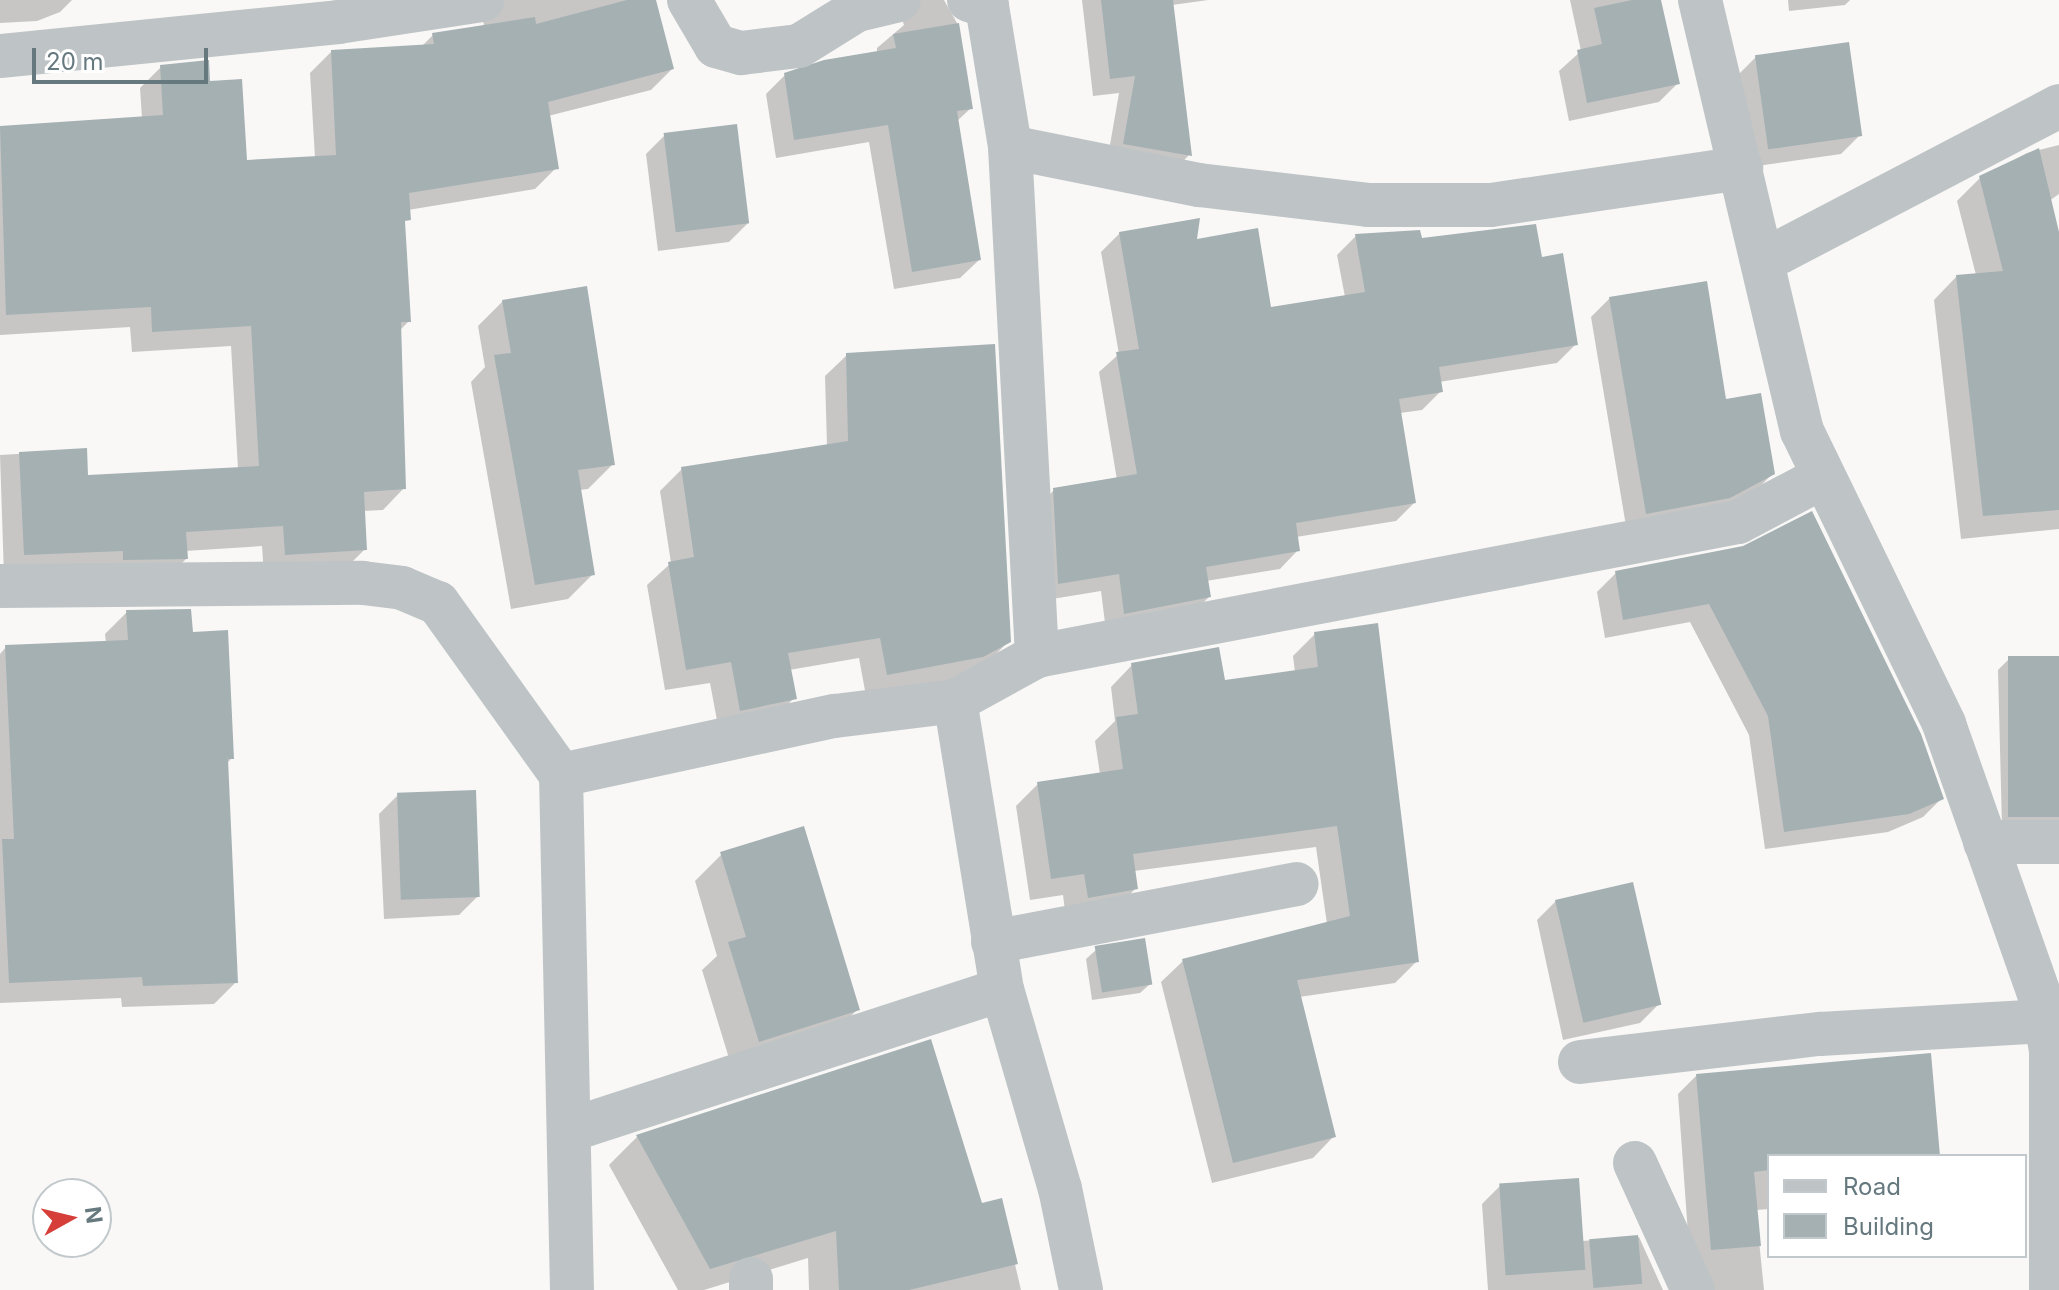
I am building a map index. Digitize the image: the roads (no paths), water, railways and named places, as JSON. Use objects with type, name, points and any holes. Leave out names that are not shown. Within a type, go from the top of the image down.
[{"type":"street","points":[[0,56],[336,11],[482,0]]},
{"type":"street","points":[[689,0],[716,46],[741,53],[799,46],[857,10],[899,0]]},
{"type":"street","points":[[969,0],[987,6],[1010,147],[1037,656]]},
{"type":"street","points":[[1700,0],[1802,431],[1821,478],[1896,618],[1944,724],[2046,1021],[2051,1290]]},
{"type":"street","points":[[1761,257],[1780,252],[2059,106]]},
{"type":"street","points":[[1010,147],[1199,185],[1368,205],[1491,205],[1741,168]]},
{"type":"street","points":[[561,775],[835,716],[955,701],[1037,656],[1738,522],[1821,478]]},
{"type":"street","points":[[0,586],[363,583],[402,588],[438,603],[561,775],[572,1290]]},
{"type":"street","points":[[955,701],[1002,990],[1060,1189],[1081,1290]]},
{"type":"street","points":[[1985,842],[2059,842]]},
{"type":"street","points":[[993,942],[1297,884]]},
{"type":"street","points":[[570,1130],[1002,990]]},
{"type":"street","points":[[1580,1062],[1820,1034],[2046,1021]]},
{"type":"street","points":[[1635,1163],[1693,1290]]}]
